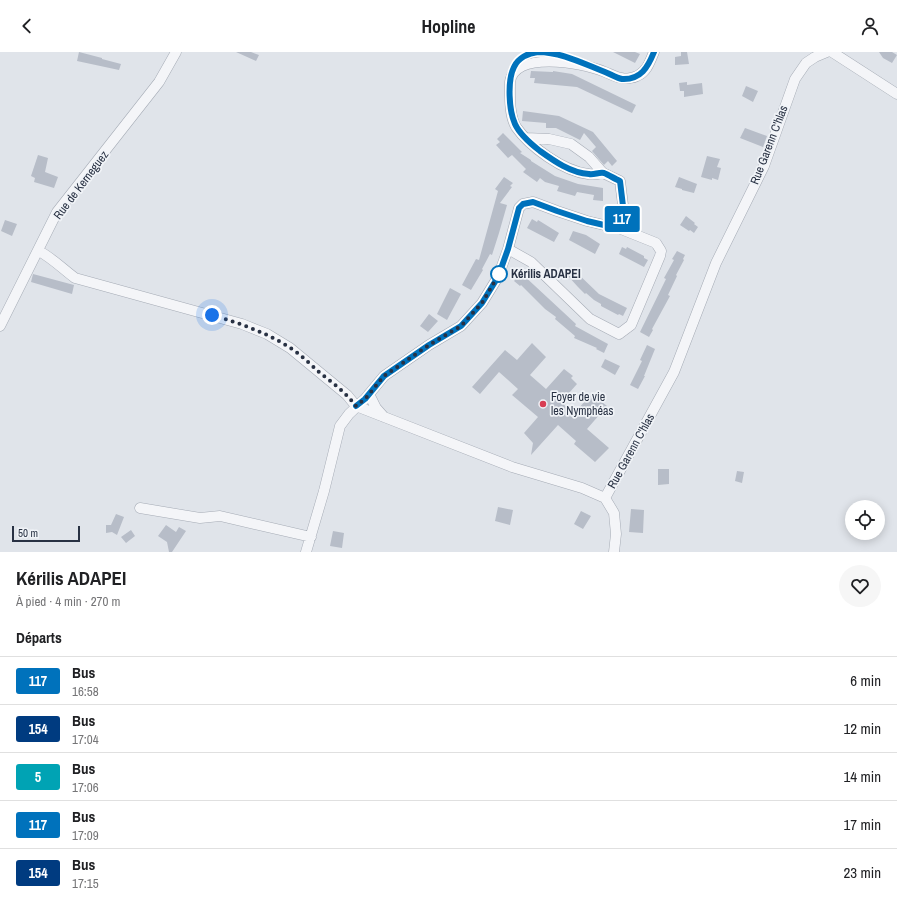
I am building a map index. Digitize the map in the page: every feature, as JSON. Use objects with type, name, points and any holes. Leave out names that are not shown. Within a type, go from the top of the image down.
[{"type":"street","name":"Rue de Kerneguez","points":[[0,326],[39,251],[57,212],[159,82],[176,52]]},
{"type":"street","points":[[603,173],[589,174],[572,170],[554,161],[526,138],[515,124],[510,102],[511,75],[514,66],[521,58],[528,54],[539,52],[562,54],[621,79],[638,76],[648,67],[654,52]]},
{"type":"street","name":"Rue Garenn C'hlas","points":[[356,406],[512,467],[582,488],[605,498],[674,372],[716,263],[764,166],[795,79],[806,63],[827,52]]},
{"type":"street","points":[[832,52],[897,94]]},
{"type":"street","points":[[526,138],[549,139],[571,144],[590,157],[603,173],[620,181],[623,206],[621,229]]},
{"type":"street","points":[[306,552],[340,426],[356,406],[369,394],[384,376],[429,345],[461,326],[482,303],[498,277],[508,249],[519,208],[523,204],[533,202],[587,221],[621,229],[656,243],[661,251],[658,262],[631,325],[620,334],[590,319],[531,262],[508,249]]},
{"type":"street","points":[[39,251],[49,257],[60,268],[76,278],[242,324],[267,334],[290,348],[347,395],[356,406]]},
{"type":"street","points":[[369,394],[376,408],[384,417]]},
{"type":"street","points":[[605,498],[614,513],[616,534],[614,552]]},
{"type":"street","points":[[140,508],[200,518],[220,516],[311,536]]},
{"type":"building","points":[[79,52],[121,64],[119,70],[77,61]]},
{"type":"building","points":[[236,52],[251,52],[259,55],[256,61]]},
{"type":"building","points":[[613,52],[635,52],[640,54],[635,63]]},
{"type":"building","points":[[681,52],[687,52],[689,64],[675,65],[675,57],[681,56]]},
{"type":"building","points":[[879,52],[892,52],[897,55],[892,63],[883,58]]},
{"type":"building","points":[[531,71],[553,71],[572,74],[636,105],[632,113],[577,87],[534,83],[535,78],[530,78]]},
{"type":"building","points":[[687,82],[687,85],[702,83],[703,94],[684,97],[684,91],[680,91],[679,83]]},
{"type":"building","points":[[746,86],[758,91],[753,102],[742,96]]},
{"type":"building","points":[[523,111],[559,116],[593,132],[617,161],[612,166],[608,161],[604,165],[592,151],[596,147],[584,133],[580,140],[556,128],[546,128],[546,123],[522,121]]},
{"type":"building","points":[[745,128],[767,136],[763,147],[740,138]]},
{"type":"building","points":[[503,133],[522,152],[520,153],[555,176],[578,184],[603,188],[603,201],[593,200],[594,195],[577,192],[575,196],[557,191],[559,186],[545,182],[540,178],[537,182],[523,172],[526,169],[512,155],[508,158],[496,145],[500,142],[497,139]]},
{"type":"building","points":[[38,155],[48,158],[45,172],[58,177],[54,188],[34,182],[35,178],[31,176]]},
{"type":"building","points":[[707,156],[720,159],[717,167],[721,168],[718,180],[701,177]]},
{"type":"building","points":[[504,177],[513,183],[510,186],[512,187],[500,203],[507,205],[499,233],[492,255],[490,254],[482,269],[483,270],[471,290],[462,285],[476,259],[479,260],[498,191],[495,189]]},
{"type":"building","points":[[679,177],[697,184],[694,193],[675,187]]},
{"type":"building","points":[[686,216],[698,227],[694,233],[680,225]]},
{"type":"building","points":[[532,219],[537,222],[538,220],[559,233],[554,242],[527,228]]},
{"type":"building","points":[[5,220],[17,224],[12,236],[1,231]]},
{"type":"building","points":[[573,231],[586,235],[600,244],[595,254],[569,240]]},
{"type":"building","points":[[622,247],[626,249],[627,247],[644,256],[644,258],[648,260],[644,267],[619,254]]},
{"type":"building","points":[[677,251],[685,255],[684,260],[668,295],[670,296],[649,337],[640,332],[666,279],[664,278],[674,260],[672,259]]},
{"type":"building","points":[[574,270],[599,294],[627,308],[623,316],[601,306],[601,304],[586,293],[585,294],[568,276]]},
{"type":"building","points":[[521,273],[576,324],[575,326],[608,344],[604,353],[596,349],[597,348],[574,338],[575,336],[555,319],[556,317],[545,309],[521,285],[520,286],[514,281]]},
{"type":"building","points":[[33,274],[74,285],[72,294],[31,282]]},
{"type":"building","points":[[450,288],[461,294],[447,320],[437,314]]},
{"type":"building","points":[[429,314],[438,321],[428,332],[420,326]]},
{"type":"building","name":"Foyer de vie les Nymphéas","points":[[532,343],[546,357],[530,375],[546,389],[564,369],[573,376],[571,378],[577,384],[561,402],[574,414],[590,395],[596,401],[598,399],[607,406],[587,429],[609,448],[595,462],[574,444],[576,441],[558,425],[531,455],[533,443],[524,433],[538,417],[512,395],[518,389],[499,372],[480,394],[472,387],[505,350],[517,360]]},
{"type":"building","points":[[647,345],[655,349],[645,376],[638,389],[630,385],[642,361],[640,360]]},
{"type":"building","points":[[605,359],[620,366],[615,375],[601,367]]},
{"type":"building","points":[[658,469],[669,469],[669,484],[658,485]]},
{"type":"building","points":[[737,471],[744,472],[742,483],[735,481]]},
{"type":"building","points":[[498,507],[513,510],[510,525],[495,521]]},
{"type":"building","points":[[631,509],[644,510],[643,533],[629,532]]},
{"type":"building","points":[[581,511],[591,516],[583,529],[574,524]]},
{"type":"building","points":[[116,514],[124,517],[117,535],[112,532],[106,533],[106,525],[111,525]]},
{"type":"building","points":[[166,525],[176,532],[179,527],[186,531],[172,552],[169,552],[167,542],[158,536]]},
{"type":"building","points":[[131,530],[135,536],[126,543],[121,537]]},
{"type":"building","points":[[333,531],[344,533],[342,548],[330,546]]},
{"type":"bus line","name":"117","points":[[356,406],[365,399],[384,376],[429,345],[461,326],[482,303],[498,277],[508,249],[519,208],[523,204],[533,202],[587,221],[621,229],[623,206],[620,181],[603,173],[589,174],[572,170],[554,161],[526,138],[515,124],[510,102],[511,75],[514,66],[521,58],[528,54],[539,52],[561,55],[574,59],[621,79],[638,76],[648,67],[654,52]]},
{"type":"place","name":"Kérilis ADAPEI","points":[[499,274]]},
{"type":"place","name":"Foyer de vie les Nymphéas","points":[[543,404]]},
{"type":"route","points":[[212,315],[242,324],[267,334],[290,348],[347,395],[356,406],[365,399],[384,376],[429,345],[461,326],[482,303],[499,274]]}]
